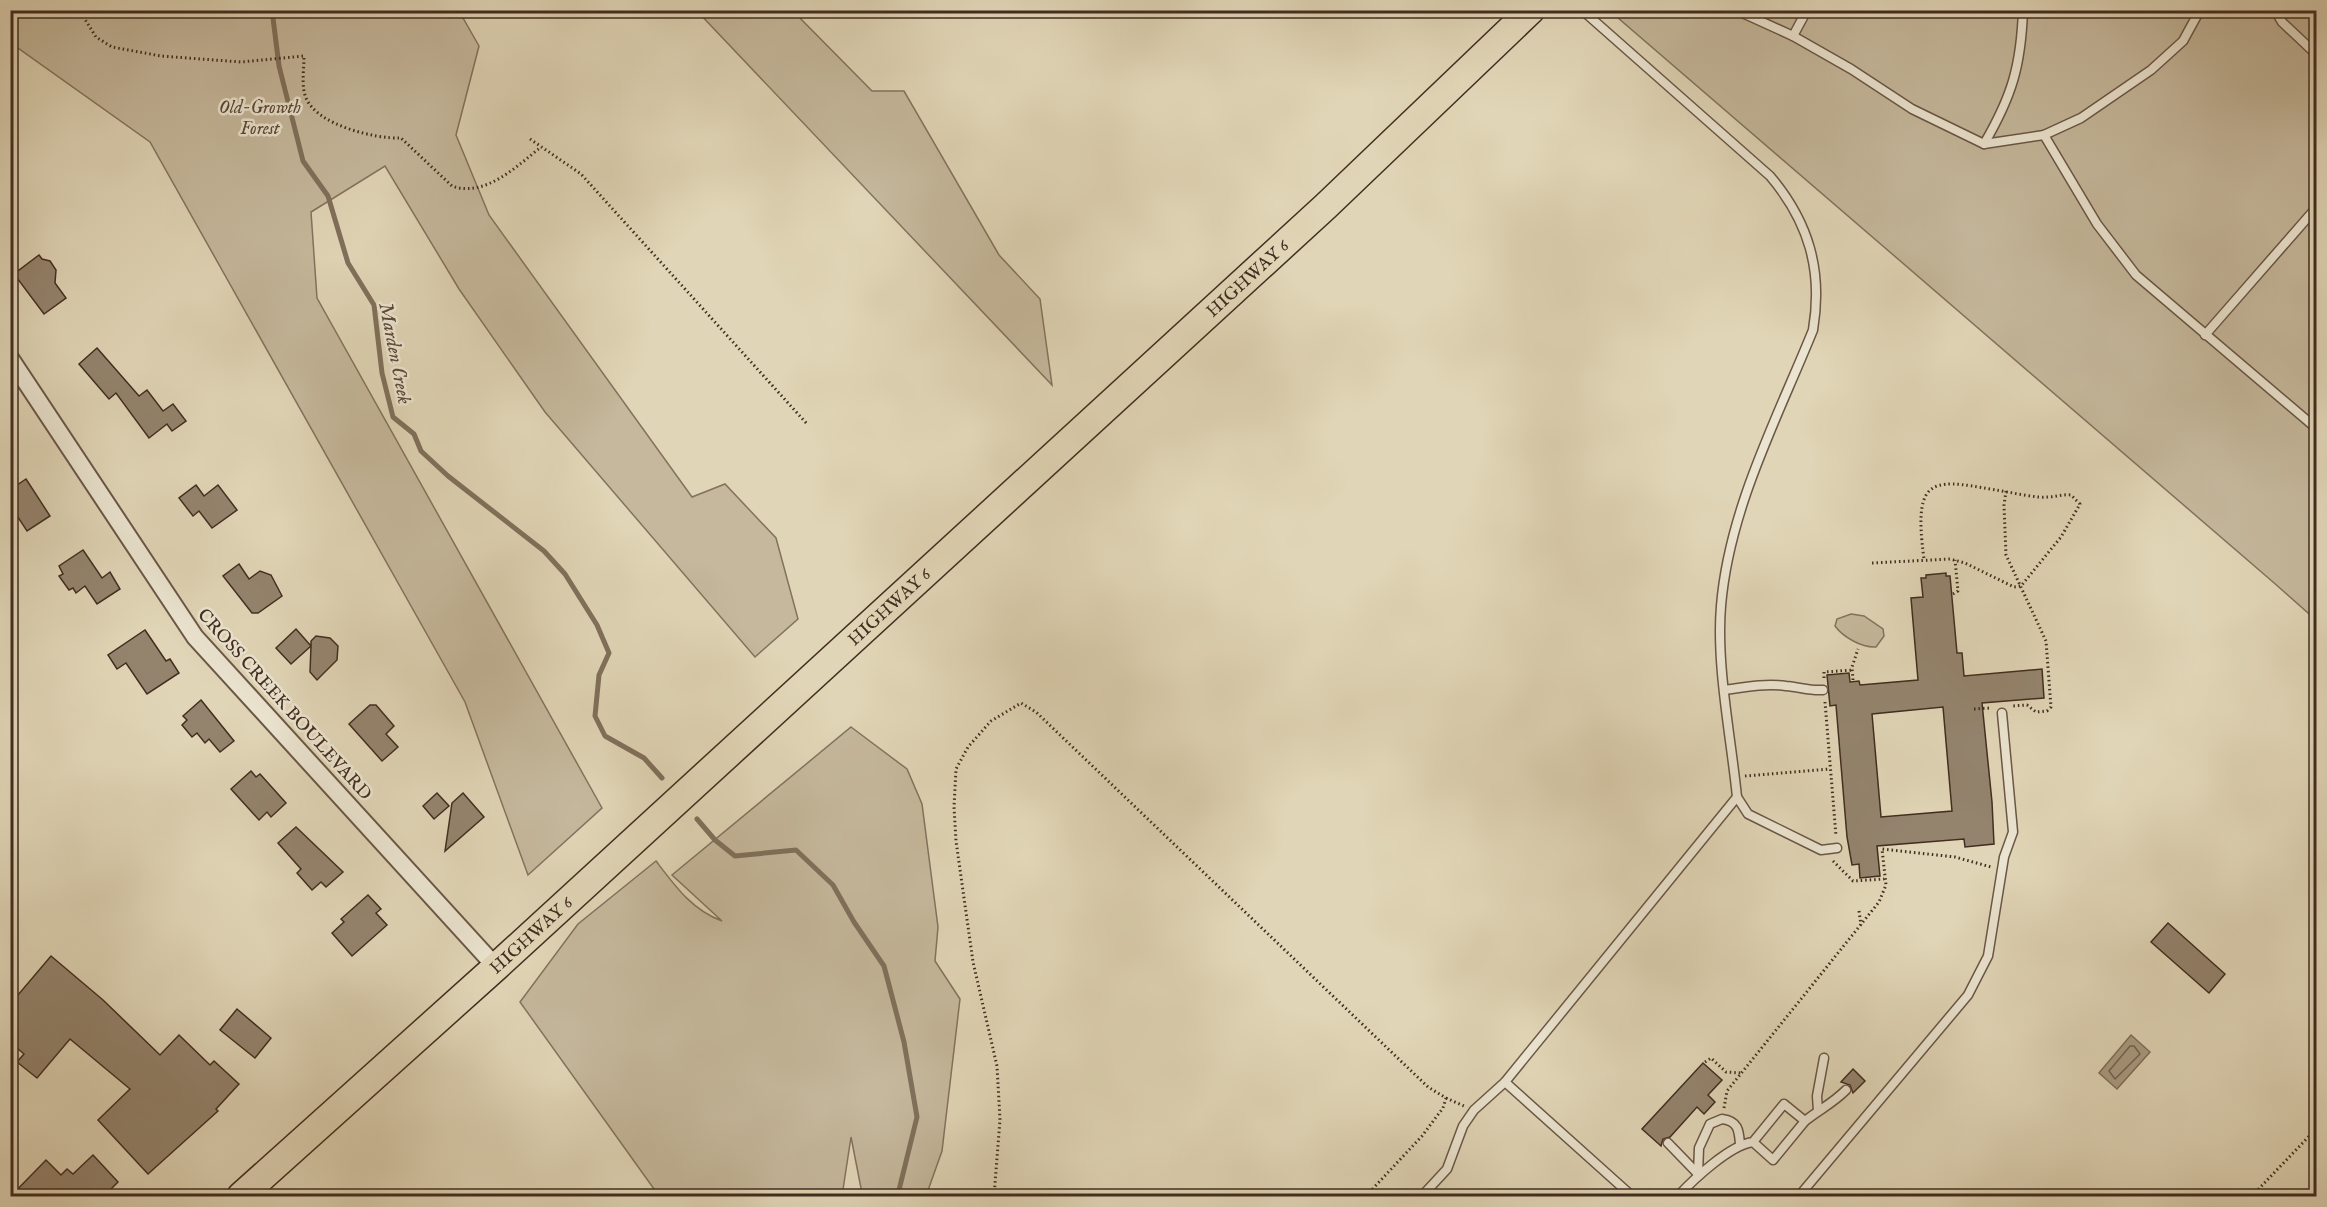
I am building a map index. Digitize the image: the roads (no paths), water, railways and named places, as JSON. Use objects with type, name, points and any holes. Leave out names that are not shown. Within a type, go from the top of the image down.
[{"type":"main road","name":"HIGHWAY 6","points":[[241,1197],[496,967],[1326,206],[1531,10]]},
{"type":"street","name":"CROSS CREEK BOULEVARD","points":[[10,358],[195,637],[496,967]]},
{"type":"lane","points":[[1582,10],[1770,176],[1798,214],[1815,259],[1817,306],[1813,330],[1742,504],[1725,568],[1720,618],[1725,690],[1737,797],[1748,814],[1821,850],[1837,848]]},
{"type":"lane","points":[[1736,10],[1793,36],[1851,69],[1912,109],[1984,144],[2044,135],[2081,118],[2151,70],[2183,41],[2200,10]]},
{"type":"lane","points":[[1793,36],[1807,10]]},
{"type":"lane","points":[[1984,144],[2006,103],[2014,79],[2021,54],[2024,10]]},
{"type":"lane","points":[[2275,10],[2282,22],[2316,54]]},
{"type":"lane","points":[[2044,135],[2116,252],[2136,275],[2316,428]]},
{"type":"lane","points":[[2205,335],[2316,208]]},
{"type":"lane","points":[[1725,690],[1787,686],[1824,694]]},
{"type":"lane","points":[[1799,1197],[1861,1126],[1968,995],[1988,956],[2002,869],[2013,832],[2001,709]]},
{"type":"lane","points":[[1422,1197],[1447,1170],[1463,1126],[1474,1110],[1505,1082],[1737,797]]},
{"type":"lane","points":[[1818,1111],[1817,1096],[1824,1058]]},
{"type":"lane","points":[[1505,1082],[1632,1197]]},
{"type":"lane","points":[[1753,1142],[1773,1160],[1805,1121],[1818,1111],[1829,1107],[1846,1090]]},
{"type":"lane","points":[[1678,1197],[1698,1174],[1740,1144],[1753,1142],[1784,1104],[1805,1121]]},
{"type":"lane","points":[[1698,1174],[1699,1148],[1710,1124],[1722,1119],[1729,1120],[1739,1128],[1740,1144]]},
{"type":"lane","points":[[1668,1143],[1698,1174]]},
{"type":"water","points":[[2131,1035],[2150,1052],[2117,1089],[2099,1073]]},
{"type":"waterway","name":"Marden Creek","points":[[272,10],[279,66],[303,161],[328,196],[348,263],[374,305],[382,373],[393,417],[414,434],[421,451],[448,476],[544,551],[565,574],[597,625],[609,653],[599,675],[595,716],[605,736],[644,758],[662,778]]},
{"type":"waterway","points":[[697,819],[715,840],[735,856],[796,850],[833,885],[854,922],[884,966],[904,1042],[917,1117],[899,1190],[890,1196]]},
{"type":"park label","name":"Old-Growth Forest","points":[[260,117]]}]
